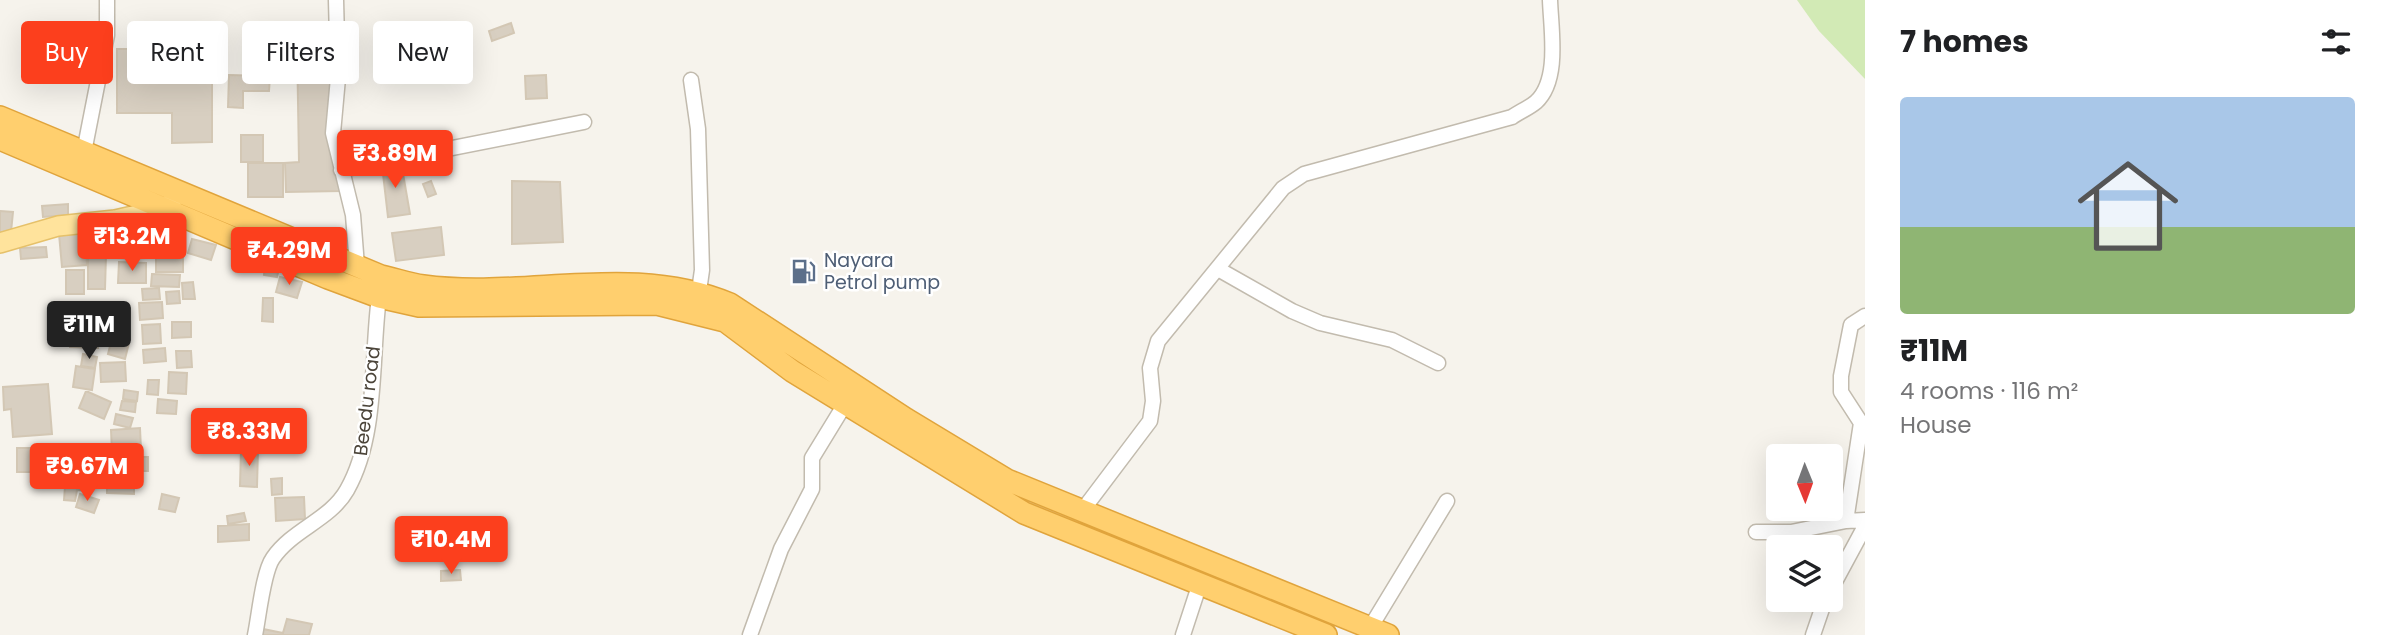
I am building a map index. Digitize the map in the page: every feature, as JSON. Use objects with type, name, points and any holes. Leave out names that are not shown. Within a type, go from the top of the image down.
[{"type":"highway","points":[[0,117],[85,152],[328,278],[379,297],[419,306],[459,308],[657,304],[725,321],[792,371],[1024,513],[1326,635]]},
{"type":"highway","points":[[0,139],[357,266],[423,286],[658,284],[699,291],[730,304],[906,419],[1007,480],[1379,631]]},
{"type":"main road","points":[[0,243],[58,226],[115,220],[173,199]]},
{"type":"street","points":[[85,152],[107,35],[107,0]]},
{"type":"street","points":[[336,0],[338,78],[333,133],[353,215],[357,266]]},
{"type":"street","points":[[1082,511],[1150,421],[1153,401],[1150,368],[1158,341],[1219,270],[1283,188],[1304,174],[1471,130],[1512,117],[1536,102],[1546,88],[1550,73],[1550,0]]},
{"type":"street","points":[[691,80],[698,129],[699,291]]},
{"type":"street","points":[[341,170],[584,122]]},
{"type":"street","points":[[1219,270],[1292,311],[1320,323],[1392,340],[1438,363]]},
{"type":"street","name":"Beedu road","points":[[255,635],[272,559],[288,541],[331,511],[347,491],[359,465],[376,359],[374,332],[379,297]]},
{"type":"street","points":[[1846,521],[1861,423],[1841,392],[1841,376],[1851,325],[1865,316]]},
{"type":"street","points":[[750,635],[780,549],[812,489],[812,458],[845,404]]},
{"type":"street","points":[[1379,631],[1447,501]]},
{"type":"street","points":[[1756,531],[1791,532],[1865,520]]},
{"type":"street","points":[[1843,567],[1865,526]]},
{"type":"street","points":[[1183,635],[1200,583]]},
{"type":"street","points":[[1813,635],[1821,612]]},
{"type":"green space","points":[[1797,0],[1865,0],[1865,79],[1819,31]]},
{"type":"building","points":[[511,23],[514,33],[492,41],[489,31]]},
{"type":"building","points":[[117,49],[127,49],[127,84],[212,84],[212,142],[172,143],[172,113],[117,113]]},
{"type":"building","points":[[229,75],[242,75],[242,84],[269,84],[269,91],[243,91],[243,108],[228,107]]},
{"type":"building","points":[[546,75],[547,98],[526,99],[525,76]]},
{"type":"building","points":[[298,84],[339,84],[341,191],[286,192],[285,163],[299,162]]},
{"type":"building","points":[[241,135],[263,135],[263,162],[241,162]]},
{"type":"building","points":[[401,162],[410,214],[388,217],[382,165]]},
{"type":"building","points":[[248,163],[283,163],[283,197],[248,197]]},
{"type":"building","points":[[431,181],[436,194],[428,197],[423,184]]},
{"type":"building","points":[[512,181],[560,182],[563,242],[512,244]]},
{"type":"building","points":[[68,204],[68,215],[43,217],[42,206]]},
{"type":"building","points":[[0,211],[13,212],[11,232],[0,235]]},
{"type":"building","points":[[152,224],[170,224],[170,249],[151,248]]},
{"type":"building","points":[[441,227],[444,255],[396,261],[392,233]]},
{"type":"building","points":[[137,230],[138,250],[111,248],[110,232]]},
{"type":"building","points":[[85,232],[87,265],[62,267],[59,234]]},
{"type":"building","points":[[105,232],[106,253],[90,253],[89,233]]},
{"type":"building","points":[[173,235],[185,235],[184,246],[173,245]]},
{"type":"building","points":[[192,239],[216,245],[211,260],[188,253]]},
{"type":"building","points":[[46,247],[47,257],[21,259],[20,248]]},
{"type":"building","points":[[156,250],[183,250],[183,272],[156,272]]},
{"type":"building","points":[[88,255],[106,255],[105,289],[88,289]]},
{"type":"building","points":[[119,262],[146,263],[146,283],[118,283]]},
{"type":"building","points":[[265,266],[279,268],[277,277],[264,275]]},
{"type":"building","points":[[66,270],[84,270],[84,294],[66,294]]},
{"type":"building","points":[[152,274],[180,275],[179,287],[151,286]]},
{"type":"building","points":[[280,277],[302,282],[297,298],[276,292]]},
{"type":"building","points":[[193,282],[195,299],[183,299],[182,283]]},
{"type":"building","points":[[159,288],[160,299],[143,300],[142,289]]},
{"type":"building","points":[[179,291],[180,303],[167,304],[166,292]]},
{"type":"building","points":[[263,298],[273,298],[273,322],[262,321]]},
{"type":"building","points":[[162,302],[163,318],[140,320],[139,303]]},
{"type":"building","points":[[172,322],[191,322],[191,337],[172,338]]},
{"type":"building","points":[[160,324],[161,343],[143,344],[142,325]]},
{"type":"building","points":[[70,333],[98,333],[98,348],[70,347]]},
{"type":"building","points":[[112,338],[129,343],[125,359],[108,354]]},
{"type":"building","points":[[165,348],[166,361],[144,363],[143,350]]},
{"type":"building","points":[[176,351],[191,351],[192,367],[177,368]]},
{"type":"building","points":[[83,354],[97,357],[95,368],[81,366]]},
{"type":"building","points":[[125,362],[126,381],[101,382],[100,363]]},
{"type":"building","points":[[76,366],[95,369],[92,390],[73,387]]},
{"type":"building","points":[[169,372],[187,373],[186,394],[168,393]]},
{"type":"building","points":[[148,380],[159,380],[158,395],[147,394]]},
{"type":"building","points":[[48,384],[52,434],[13,437],[11,409],[4,410],[3,387]]},
{"type":"building","points":[[124,390],[138,392],[137,401],[123,399]]},
{"type":"building","points":[[86,391],[111,402],[104,419],[79,408]]},
{"type":"building","points":[[158,399],[177,401],[176,414],[157,413]]},
{"type":"building","points":[[122,401],[136,402],[135,412],[120,410]]},
{"type":"building","points":[[116,414],[133,418],[130,428],[114,424]]},
{"type":"building","points":[[140,428],[141,450],[112,452],[111,430]]},
{"type":"building","points":[[17,448],[50,448],[50,472],[17,472]]},
{"type":"building","points":[[241,449],[258,450],[257,487],[240,486]]},
{"type":"building","points":[[112,457],[148,457],[148,471],[112,471]]},
{"type":"building","points":[[107,475],[134,475],[134,494],[107,493]]},
{"type":"building","points":[[73,476],[92,478],[90,491],[77,490],[75,501],[64,500],[65,486],[72,486]]},
{"type":"building","points":[[282,478],[282,494],[272,495],[271,479]]},
{"type":"building","points":[[80,494],[99,500],[94,513],[76,507]]},
{"type":"building","points":[[162,494],[179,498],[175,512],[159,509]]},
{"type":"building","points":[[304,497],[305,519],[276,521],[275,498]]},
{"type":"building","points":[[244,513],[246,521],[228,524],[227,516]]},
{"type":"building","points":[[249,524],[249,540],[218,542],[218,526]]},
{"type":"building","points":[[460,570],[461,580],[441,581],[441,571]]},
{"type":"building","points":[[287,619],[312,624],[309,635],[262,635],[263,629],[283,633]]},
{"type":"place","name":"Nayara Petrol pump","points":[[804,271]]}]
